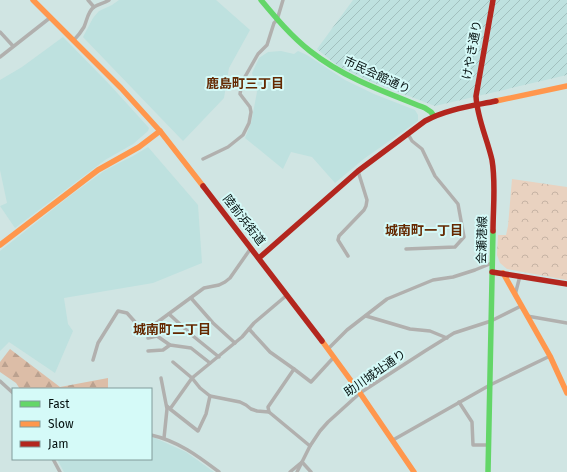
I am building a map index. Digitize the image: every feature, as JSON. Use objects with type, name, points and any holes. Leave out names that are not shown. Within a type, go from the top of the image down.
[{"type":"main road","name":"陸前浜街道","points":[[33,0],[134,101],[160,131],[334,357],[414,472]]},
{"type":"main road","name":"市民会館通り","points":[[261,0],[277,20],[310,51],[342,72],[374,88],[425,108],[434,116]]},
{"type":"main road","name":"けやき通り","points":[[476,105],[477,87],[493,0]]},
{"type":"main road","points":[[258,258],[358,171],[425,121],[447,111],[567,86]]},
{"type":"main road","name":"会瀬港線","points":[[476,105],[493,168],[494,196],[490,321],[488,472]]},
{"type":"main road","points":[[0,245],[98,170],[133,151],[160,131]]},
{"type":"main road","points":[[492,272],[567,284]]},
{"type":"main road","points":[[503,274],[550,356],[567,393]]},
{"type":"street","points":[[88,0],[94,7]]},
{"type":"street","points":[[74,40],[83,28],[88,14],[94,7],[109,0]]},
{"type":"street","points":[[203,159],[228,147],[243,135],[249,123],[251,112],[250,107],[240,94],[242,82],[258,54],[267,45],[283,0]]},
{"type":"street","points":[[0,57],[51,17]]},
{"type":"street","points":[[0,32],[13,46]]},
{"type":"street","points":[[406,249],[455,246],[464,237],[458,204],[435,176],[422,149],[408,134]]},
{"type":"street","points":[[348,256],[338,240],[339,236],[364,210],[367,200],[358,171]]},
{"type":"street","points":[[93,360],[98,343],[118,311],[127,313],[144,332],[204,288],[219,285],[225,282],[230,278],[251,248]]},
{"type":"street","points":[[328,349],[347,330],[387,299],[433,280],[453,277],[492,264]]},
{"type":"street","points":[[515,295],[520,276]]},
{"type":"street","points":[[168,408],[192,378],[242,337],[254,323],[287,295]]},
{"type":"street","points":[[191,298],[235,343]]},
{"type":"street","name":"助川城址通り","points":[[297,472],[314,438],[328,422],[360,393],[454,333],[490,321],[521,306]]},
{"type":"street","points":[[169,314],[218,356]]},
{"type":"street","points":[[366,316],[410,329],[430,331],[447,338]]},
{"type":"street","points":[[527,316],[567,323]]},
{"type":"street","points":[[249,329],[270,352],[311,382],[334,357]]},
{"type":"street","points":[[148,338],[157,336],[170,345],[191,348],[210,364]]},
{"type":"street","points":[[148,351],[163,350],[170,345]]},
{"type":"street","points":[[393,440],[490,385],[550,356]]},
{"type":"street","points":[[173,362],[210,396],[240,402],[251,409],[269,412],[310,446]]},
{"type":"street","points":[[269,412],[268,407],[271,401],[294,369]]},
{"type":"street","points":[[161,378],[168,408],[164,438]]},
{"type":"street","points":[[0,381],[12,392]]},
{"type":"street","points":[[168,408],[198,431],[206,414],[210,396]]},
{"type":"street","points":[[459,402],[472,422],[473,445],[489,445]]},
{"type":"street","points":[[152,435],[164,438],[190,451],[219,472]]},
{"type":"street","points":[[53,460],[60,472]]},
{"type":"street","points":[[290,472],[302,462],[311,472]]},
{"type":"shaded area","points":[[119,0],[216,0],[250,30],[229,68],[224,98],[183,141],[83,37],[93,18],[99,11]]},
{"type":"shaded area","points":[[353,0],[567,0],[567,75],[435,106],[372,82],[338,66],[317,49]]},
{"type":"shaded area","points":[[63,37],[149,128],[148,131],[133,144],[105,160],[15,228],[0,206],[7,203],[0,170],[0,80],[22,67]]},
{"type":"shaded area","points":[[281,51],[294,54],[298,51],[307,55],[345,80],[374,94],[415,110],[418,115],[418,121],[365,158],[335,183],[312,157],[291,152],[283,169],[245,138],[251,123],[257,92],[252,73],[259,58],[268,52]]},
{"type":"shaded area","points":[[148,147],[198,205],[202,263],[153,283],[64,298],[68,324],[73,331],[55,373],[9,342],[0,351],[0,251],[104,171]]},
{"type":"shaded area","points":[[152,437],[186,452],[214,472],[64,472],[58,460],[152,460]]},
{"type":"green space","points":[[512,179],[567,187],[567,280],[507,269],[500,263],[497,255],[498,235],[506,235]]},
{"type":"green space","points":[[10,349],[60,387],[108,378],[108,388],[19,388],[16,383],[0,372],[0,362]]},
{"type":"traffic: fast","points":[[261,0],[296,39],[323,61],[365,84],[425,108],[434,116]]},
{"type":"traffic: fast","points":[[488,472],[493,231]]},
{"type":"traffic: slow","points":[[33,0],[121,88],[160,131],[203,186]]},
{"type":"traffic: slow","points":[[496,101],[567,86]]},
{"type":"traffic: slow","points":[[0,245],[98,170],[139,147],[160,131]]},
{"type":"traffic: slow","points":[[503,273],[550,356],[567,393]]},
{"type":"traffic: slow","points":[[322,341],[360,393],[414,472]]},
{"type":"traffic: jam","points":[[493,0],[476,96],[482,128],[492,160],[494,187],[493,231]]},
{"type":"traffic: jam","points":[[259,258],[358,171],[425,121],[451,111],[496,101]]},
{"type":"traffic: jam","points":[[203,186],[322,341]]},
{"type":"traffic: jam","points":[[492,272],[567,284]]},
{"type":"district","name":"鹿島町三丁目","points":[[245,83]]},
{"type":"district","name":"城南町一丁目","points":[[424,230]]},
{"type":"district","name":"城南町二丁目","points":[[172,329]]}]
